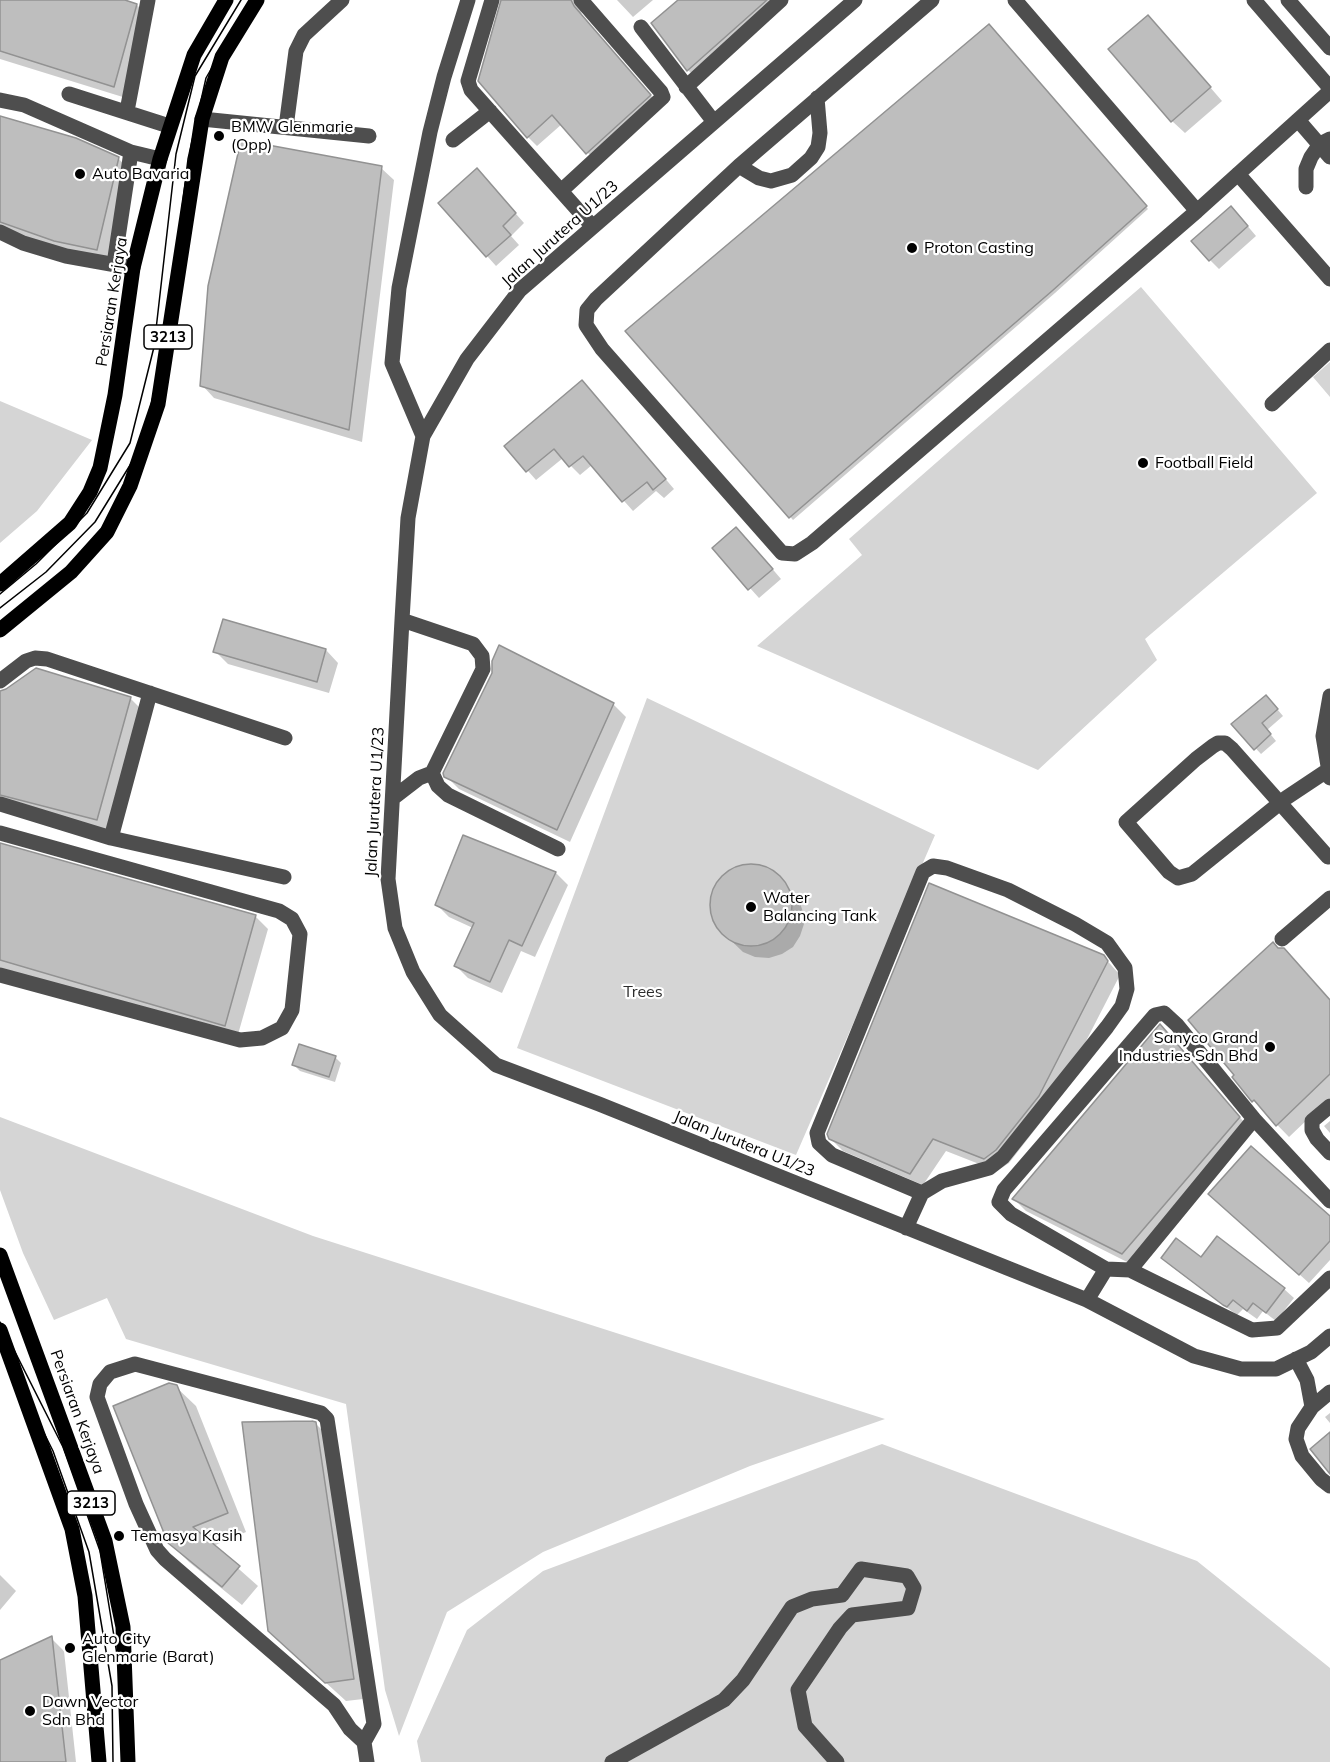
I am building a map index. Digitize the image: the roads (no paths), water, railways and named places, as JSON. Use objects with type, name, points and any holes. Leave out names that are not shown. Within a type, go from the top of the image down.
[{"type":"main road","name":"Persiaran Kerjaya","points":[[0,584],[70,523],[90,492],[100,468],[115,395],[133,268],[160,159],[194,55],[226,0]]},
{"type":"main road","name":"3213","points":[[0,630],[71,572],[107,532],[130,486],[158,404],[202,118],[222,57],[257,0]]},
{"type":"main road","name":"Persiaran Kerjaya","points":[[0,1256],[105,1541],[123,1627],[128,1762]]},
{"type":"main road","name":"3213","points":[[0,1330],[72,1529],[85,1596],[99,1762]]},
{"type":"street","points":[[127,111],[148,0]]},
{"type":"street","points":[[286,127],[296,51],[304,35],[342,0]]},
{"type":"street","points":[[423,436],[392,363],[399,288],[430,132],[468,0]]},
{"type":"street","points":[[492,0],[468,81],[471,90],[593,227]]},
{"type":"street","points":[[561,191],[663,97],[581,0]]},
{"type":"street","points":[[686,87],[781,0]]},
{"type":"street","name":"Jalan Jurutera U1/23","points":[[855,0],[520,290],[466,359],[423,436],[408,518],[402,620],[388,879],[395,927],[413,972],[440,1015],[496,1065],[1088,1300],[1194,1356],[1240,1370],[1276,1369],[1311,1352],[1330,1336]]},
{"type":"street","points":[[932,0],[739,166],[587,310],[586,325],[602,349],[782,553],[795,554],[812,543],[1197,211],[1330,90],[1254,0]]},
{"type":"street","points":[[1016,0],[1197,211]]},
{"type":"street","points":[[1288,0],[1330,48]]},
{"type":"street","points":[[641,27],[714,122]]},
{"type":"street","points":[[69,94],[169,126]]},
{"type":"street","points":[[739,166],[759,178],[771,181],[792,175],[811,158],[818,147],[820,133],[817,98]]},
{"type":"street","points":[[0,100],[24,105],[131,152],[160,159]]},
{"type":"street","points":[[453,140],[490,111]]},
{"type":"street","points":[[202,118],[369,136]]},
{"type":"street","points":[[1298,120],[1325,142],[1330,157]]},
{"type":"street","points":[[1306,187],[1306,169],[1325,142]]},
{"type":"street","points":[[114,264],[131,152]]},
{"type":"street","points":[[1238,174],[1330,279]]},
{"type":"street","points":[[0,232],[23,243],[66,256],[133,268]]},
{"type":"street","points":[[1272,404],[1330,350]]},
{"type":"street","points":[[393,798],[419,778],[432,773],[483,669],[482,656],[473,644],[402,620]]},
{"type":"street","points":[[0,681],[26,661],[35,658],[47,659],[285,738]]},
{"type":"street","points":[[111,838],[150,693]]},
{"type":"street","points":[[1328,857],[1280,803],[1232,749],[1225,743],[1218,743],[1196,759],[1126,822],[1169,872],[1179,878],[1192,874],[1280,803],[1329,774],[1323,736],[1330,696]]},
{"type":"street","points":[[432,773],[438,786],[448,795],[558,849]]},
{"type":"street","points":[[0,804],[111,838],[284,877]]},
{"type":"street","points":[[0,833],[279,911],[292,919],[300,934],[292,1010],[282,1028],[262,1038],[240,1040],[0,975]]},
{"type":"street","points":[[906,1228],[922,1193],[942,1181],[990,1168],[1003,1157],[1107,1027],[1122,1006],[1127,989],[1125,968],[1107,943],[1075,924],[1008,891],[947,868],[933,866],[923,872],[817,1133],[819,1143],[832,1155],[922,1193]]},
{"type":"street","points":[[1282,939],[1330,898]]},
{"type":"street","points":[[1330,1200],[1254,1119],[1177,1025],[1164,1013],[1155,1015],[1004,1190],[999,1202],[1011,1214],[1106,1269],[1130,1270],[1252,1330],[1277,1328],[1330,1278]]},
{"type":"street","points":[[1330,1106],[1312,1121],[1312,1130],[1330,1153]]},
{"type":"street","points":[[1130,1270],[1254,1119]]},
{"type":"street","points":[[1088,1300],[1106,1269]]},
{"type":"street","points":[[1296,1359],[1307,1380],[1312,1407]]},
{"type":"street","points":[[364,1742],[350,1730],[334,1705],[165,1560],[157,1550],[136,1504],[97,1397],[100,1384],[110,1372],[135,1364],[321,1413],[327,1419],[374,1724],[364,1742],[367,1762]]},
{"type":"street","points":[[1330,1392],[1312,1407],[1298,1428],[1296,1439],[1302,1456],[1321,1479],[1330,1486]]},
{"type":"street","points":[[612,1762],[724,1700],[743,1680],[792,1607],[812,1599],[842,1594],[861,1569],[907,1576],[914,1587],[908,1608],[852,1615],[840,1628],[798,1690],[805,1726],[837,1762]]},
{"type":"tram line","points":[[0,594],[36,564],[87,513],[130,443],[154,347],[176,154],[195,76],[241,0]]},
{"type":"tram line","points":[[0,608],[46,572],[95,522],[140,449],[165,348],[188,159],[206,78],[251,0]]},
{"type":"tram line","points":[[0,1322],[63,1447],[100,1551],[122,1685],[124,1762]]},
{"type":"tram line","points":[[0,1345],[53,1451],[89,1552],[112,1686],[113,1762]]},
{"type":"place","name":"BMW Glenmarie (Opp)","points":[[219,136]]},
{"type":"place","name":"Auto Bavaria","points":[[80,174]]},
{"type":"place","name":"Proton Casting","points":[[912,248]]},
{"type":"place","name":"Football Field","points":[[1143,463]]},
{"type":"place","name":"Water Balancing Tank","points":[[751,907]]},
{"type":"place","name":"Sanyco Grand Industries Sdn Bhd","points":[[1270,1047]]},
{"type":"place","name":"Temasya Kasih","points":[[119,1536]]},
{"type":"place","name":"Auto City Glenmarie (Barat)","points":[[70,1648]]},
{"type":"place","name":"Dawn Vector Sdn Bhd","points":[[30,1711]]},
{"type":"park label","name":"Trees","points":[[643,992]]}]
